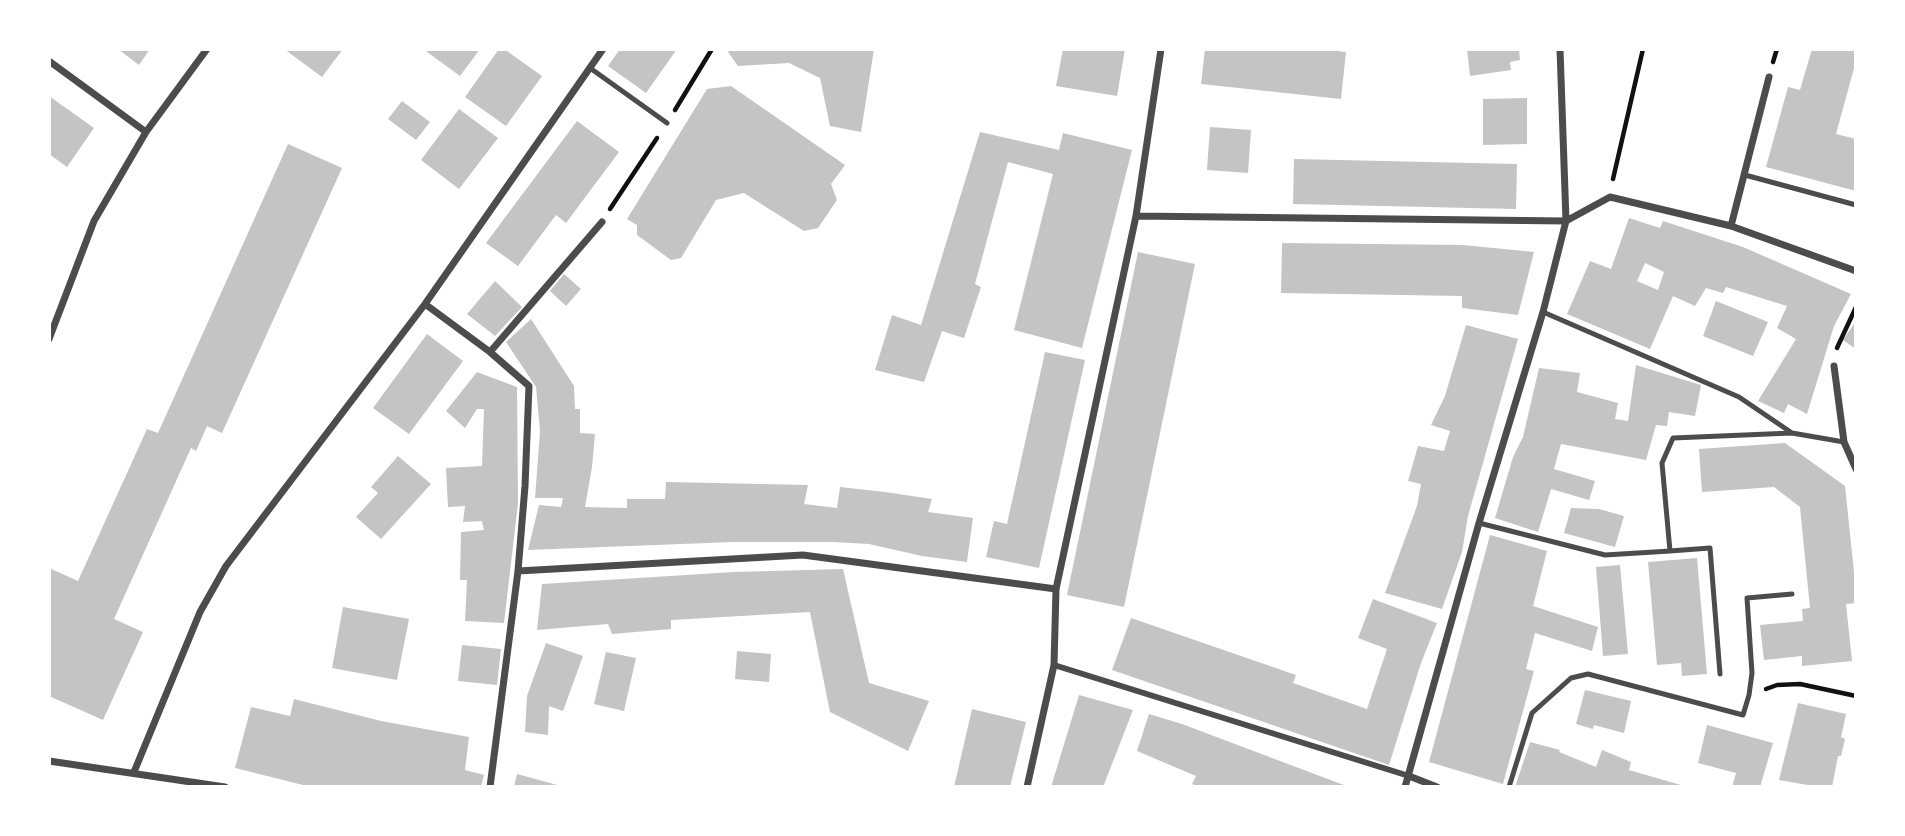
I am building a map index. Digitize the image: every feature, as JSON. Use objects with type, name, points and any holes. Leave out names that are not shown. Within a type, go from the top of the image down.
[{"type":"street","points":[[49,339],[94,221],[146,132],[207,49]]},
{"type":"street","points":[[134,772],[200,612],[226,566],[425,303],[603,49]]},
{"type":"street","points":[[1027,787],[1054,665],[1056,589],[1136,216],[1161,49]]},
{"type":"street","points":[[1405,787],[1479,523],[1543,312],[1566,221],[1560,49]]},
{"type":"street","points":[[49,61],[146,132]]},
{"type":"street","points":[[1731,226],[1769,77]]},
{"type":"street","points":[[1136,216],[1566,221],[1610,197],[1731,226],[1856,271]]},
{"type":"street","points":[[490,352],[602,222]]},
{"type":"street","points":[[425,303],[490,352],[528,386],[525,486],[518,571],[490,787]]},
{"type":"street","points":[[1834,366],[1844,442],[1856,469]]},
{"type":"street","points":[[518,571],[803,555],[1056,589]]},
{"type":"street","points":[[1054,665],[1437,787]]},
{"type":"street","points":[[49,761],[225,787]]},
{"type":"lane","points":[[590,68],[667,123]]},
{"type":"lane","points":[[1745,175],[1856,205]]},
{"type":"lane","points":[[1543,312],[1739,397],[1792,433]]},
{"type":"lane","points":[[1670,551],[1662,463],[1673,438],[1792,433],[1844,442]]},
{"type":"lane","points":[[1479,523],[1605,555],[1710,548],[1720,674]]},
{"type":"lane","points":[[1509,787],[1532,713],[1571,678],[1588,674],[1743,715],[1752,673],[1748,598],[1792,594]]},
{"type":"path","points":[[1610,197],[1643,49]]},
{"type":"path","points":[[1834,366],[1838,343],[1856,307]]},
{"type":"path","points":[[1749,695],[1777,685],[1800,684],[1856,696]]},
{"type":"building","points":[[118,49],[150,49],[139,65]]},
{"type":"building","points":[[284,49],[343,49],[322,77]]},
{"type":"building","points":[[423,49],[480,49],[460,76]]},
{"type":"building","points":[[499,49],[504,49],[542,76],[506,126],[465,97]]},
{"type":"building","points":[[620,49],[677,49],[646,93],[608,66]]},
{"type":"building","points":[[731,49],[874,49],[861,132],[830,126],[820,78],[789,63],[738,66],[728,52]]},
{"type":"building","points":[[1063,49],[1125,49],[1117,96],[1056,86]]},
{"type":"building","points":[[1205,49],[1318,49],[1346,52],[1341,99],[1201,84]]},
{"type":"building","points":[[1467,49],[1519,49],[1520,60],[1510,62],[1511,70],[1470,76]]},
{"type":"building","points":[[1812,49],[1856,49],[1856,61],[1836,134],[1856,139],[1856,191],[1766,167],[1788,87],[1800,90]]},
{"type":"building","points":[[731,86],[845,165],[831,184],[837,200],[818,228],[804,231],[744,193],[716,200],[681,258],[671,260],[637,235],[637,225],[627,219],[707,89]]},
{"type":"building","points":[[49,96],[94,128],[67,167],[49,154]]},
{"type":"building","points":[[1527,98],[1527,144],[1483,145],[1483,99]]},
{"type":"building","points":[[402,101],[430,122],[416,140],[388,119]]},
{"type":"building","points":[[459,109],[498,138],[459,189],[421,160]]},
{"type":"building","points":[[577,121],[619,152],[566,223],[556,215],[518,266],[486,243]]},
{"type":"building","points":[[1210,127],[1251,130],[1248,173],[1207,170]]},
{"type":"building","points":[[980,132],[1059,150],[1063,133],[1132,150],[1082,348],[1014,330],[1053,174],[1008,162],[975,284],[981,287],[964,338],[942,331],[924,382],[875,370],[892,315],[921,325]]},
{"type":"building","points":[[288,144],[342,168],[222,433],[207,426],[196,451],[191,448],[114,619],[143,632],[103,720],[49,696],[49,568],[78,581],[147,429],[158,433]]},
{"type":"building","points":[[1294,159],[1517,164],[1516,209],[1293,204]]},
{"type":"building","points":[[1629,218],[1660,228],[1663,221],[1743,247],[1851,294],[1834,326],[1807,414],[1788,404],[1784,413],[1758,401],[1796,339],[1777,328],[1787,306],[1726,287],[1723,293],[1706,288],[1695,306],[1673,296],[1650,349],[1567,314],[1590,261],[1611,269]],"holes":[[[1645,263],[1664,272],[1658,290],[1637,281]]]},
{"type":"building","points":[[1282,243],[1463,245],[1534,252],[1518,315],[1462,308],[1462,296],[1281,293]]},
{"type":"building","points":[[1138,252],[1195,264],[1124,607],[1067,595]]},
{"type":"building","points":[[564,274],[581,289],[566,306],[550,291]]},
{"type":"building","points":[[495,281],[522,307],[495,336],[467,314]]},
{"type":"building","points":[[1716,301],[1768,322],[1753,356],[1703,336]]},
{"type":"building","points":[[531,319],[574,386],[575,409],[580,409],[580,433],[595,434],[585,507],[627,508],[627,499],[665,499],[666,482],[808,485],[804,504],[837,508],[840,487],[885,492],[932,499],[928,512],[973,518],[967,562],[922,556],[869,544],[833,542],[732,542],[528,550],[539,505],[561,507],[563,498],[535,498],[540,431],[536,387],[506,342]]},
{"type":"building","points":[[1856,321],[1856,349],[1843,340]]},
{"type":"building","points":[[1466,325],[1518,339],[1468,516],[1462,552],[1442,609],[1385,593],[1417,506],[1421,484],[1408,481],[1418,446],[1444,451],[1450,431],[1431,425],[1445,396]]},
{"type":"building","points":[[427,334],[463,361],[409,434],[373,408]]},
{"type":"building","points":[[1045,352],[1085,360],[1039,568],[986,557],[994,521],[1007,524]]},
{"type":"building","points":[[1636,365],[1701,385],[1695,416],[1669,412],[1667,426],[1656,425],[1646,460],[1561,444],[1554,469],[1595,481],[1589,500],[1551,489],[1538,532],[1495,518],[1513,457],[1523,437],[1539,368],[1580,373],[1577,392],[1618,403],[1615,419],[1628,421]]},
{"type":"building","points":[[477,372],[517,387],[518,503],[504,623],[465,621],[467,580],[460,580],[461,532],[484,530],[482,521],[463,522],[465,506],[448,507],[446,468],[482,466],[484,409],[477,409],[465,428],[446,411]]},
{"type":"building","points":[[1785,443],[1845,486],[1856,591],[1856,603],[1846,604],[1852,661],[1802,666],[1802,656],[1764,660],[1760,625],[1803,621],[1802,609],[1810,608],[1800,507],[1774,487],[1702,492],[1699,449]]},
{"type":"building","points":[[398,456],[431,484],[381,539],[356,517],[378,493],[371,487]]},
{"type":"building","points":[[1571,508],[1599,509],[1624,516],[1615,547],[1564,533]]},
{"type":"building","points":[[1490,535],[1547,551],[1533,606],[1598,627],[1592,651],[1535,633],[1526,669],[1534,671],[1503,784],[1429,762]]},
{"type":"building","points":[[1697,558],[1707,674],[1682,676],[1681,663],[1657,665],[1648,562]]},
{"type":"building","points":[[1620,565],[1628,654],[1603,656],[1596,567]]},
{"type":"building","points":[[843,569],[869,683],[929,701],[908,751],[830,712],[810,612],[671,620],[671,629],[612,634],[608,624],[537,630],[542,584],[734,572]]},
{"type":"building","points":[[1373,599],[1437,623],[1421,663],[1389,765],[1112,670],[1131,618],[1296,675],[1293,683],[1367,709],[1387,649],[1358,638]]},
{"type":"building","points":[[343,607],[409,619],[397,680],[332,668]]},
{"type":"building","points":[[546,643],[583,656],[563,711],[549,706],[548,735],[525,732],[527,696]]},
{"type":"building","points":[[462,645],[501,649],[497,685],[458,681]]},
{"type":"building","points":[[737,651],[771,654],[769,682],[735,679]]},
{"type":"building","points":[[606,652],[636,658],[624,711],[594,704]]},
{"type":"building","points":[[1585,690],[1631,701],[1624,733],[1594,725],[1593,729],[1576,724]]},
{"type":"building","points":[[1079,695],[1133,710],[1103,787],[1051,787]]},
{"type":"building","points":[[294,699],[381,721],[469,737],[465,770],[484,775],[481,787],[311,787],[235,768],[251,707],[290,716]]},
{"type":"building","points":[[1798,703],[1846,714],[1841,737],[1845,739],[1841,756],[1838,756],[1832,787],[1779,780]]},
{"type":"building","points":[[972,709],[1026,722],[1010,787],[954,787]]},
{"type":"building","points":[[1149,714],[1349,787],[1199,787],[1192,784],[1196,776],[1137,751]]},
{"type":"building","points":[[1707,725],[1773,743],[1760,787],[1732,787],[1736,773],[1698,763]]},
{"type":"building","points":[[1530,742],[1560,750],[1559,752],[1596,767],[1602,750],[1631,762],[1629,770],[1688,787],[1515,787]]},
{"type":"building","points":[[517,774],[561,786],[561,787],[514,787]]}]
